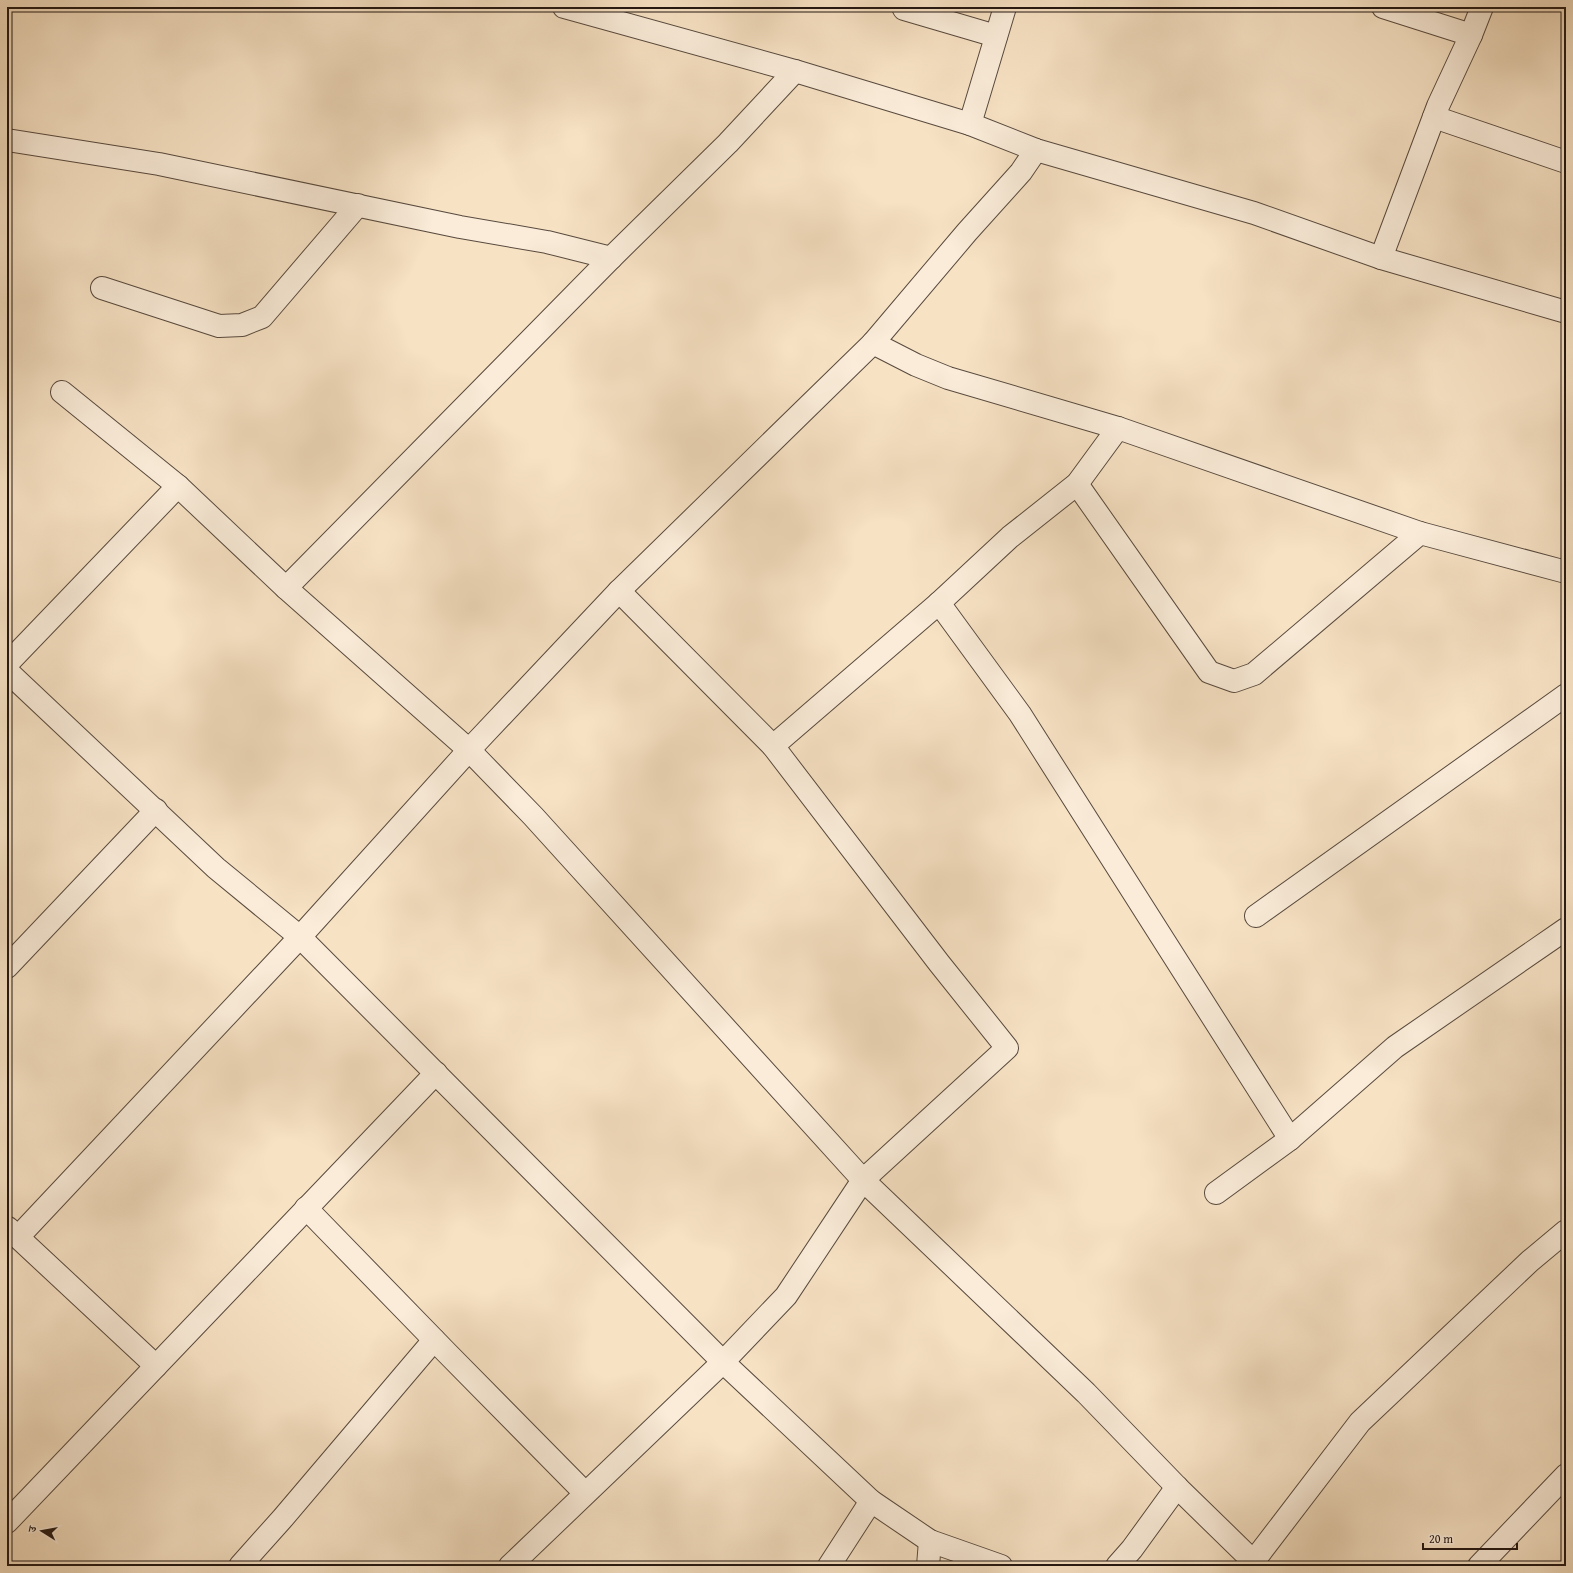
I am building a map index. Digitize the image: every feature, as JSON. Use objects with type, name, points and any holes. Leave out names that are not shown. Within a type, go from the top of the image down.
[{"type":"street","points":[[564,7],[795,71],[970,124],[1036,150],[1254,213],[1381,258],[1566,312]]},
{"type":"street","points":[[903,7],[904,9],[996,36]]},
{"type":"street","points":[[970,124],[1005,7]]},
{"type":"street","points":[[1383,7],[1471,35]]},
{"type":"street","points":[[1381,258],[1434,117],[1482,7]]},
{"type":"street","points":[[286,588],[611,258],[728,143],[795,71]]},
{"type":"street","points":[[1434,117],[1566,162]]},
{"type":"street","points":[[7,140],[159,164],[460,227],[547,242],[611,258]]},
{"type":"street","points":[[156,1366],[13,1232],[300,937],[469,750],[619,591],[873,343],[967,232],[1021,172],[1036,150]]},
{"type":"street","points":[[102,288],[219,326],[242,325],[262,317],[358,205]]},
{"type":"street","points":[[873,343],[916,365],[948,378],[1118,428],[1420,533],[1566,572]]},
{"type":"street","points":[[62,392],[178,486],[286,588],[469,750],[533,816],[863,1180],[1086,1393],[1256,1564],[1360,1422],[1530,1261],[1566,1230]]},
{"type":"street","points":[[773,746],[939,603],[1010,537],[1077,484],[1118,428]]},
{"type":"street","points":[[1077,484],[1210,672],[1234,681],[1254,674],[1420,533]]},
{"type":"street","points":[[7,664],[178,486]]},
{"type":"street","points":[[510,1566],[723,1362],[786,1296],[863,1180],[1007,1048],[939,964],[773,746],[619,591]]},
{"type":"street","points":[[939,603],[1020,714],[1290,1140]]},
{"type":"street","points":[[7,671],[216,868],[300,937],[723,1362],[871,1501],[930,1541],[1001,1566]]},
{"type":"street","points":[[1256,916],[1566,695]]},
{"type":"street","points":[[7,967],[156,810]]},
{"type":"street","points":[[1216,1193],[1290,1140],[1396,1047],[1566,930]]},
{"type":"street","points":[[7,1522],[436,1072]]},
{"type":"street","points":[[306,1208],[585,1494]]},
{"type":"street","points":[[240,1566],[282,1519],[434,1340]]},
{"type":"street","points":[[1479,1566],[1566,1475]]},
{"type":"street","points":[[1117,1566],[1132,1549],[1178,1487]]},
{"type":"street","points":[[829,1566],[871,1501]]},
{"type":"street","points":[[928,1566],[930,1541]]}]
